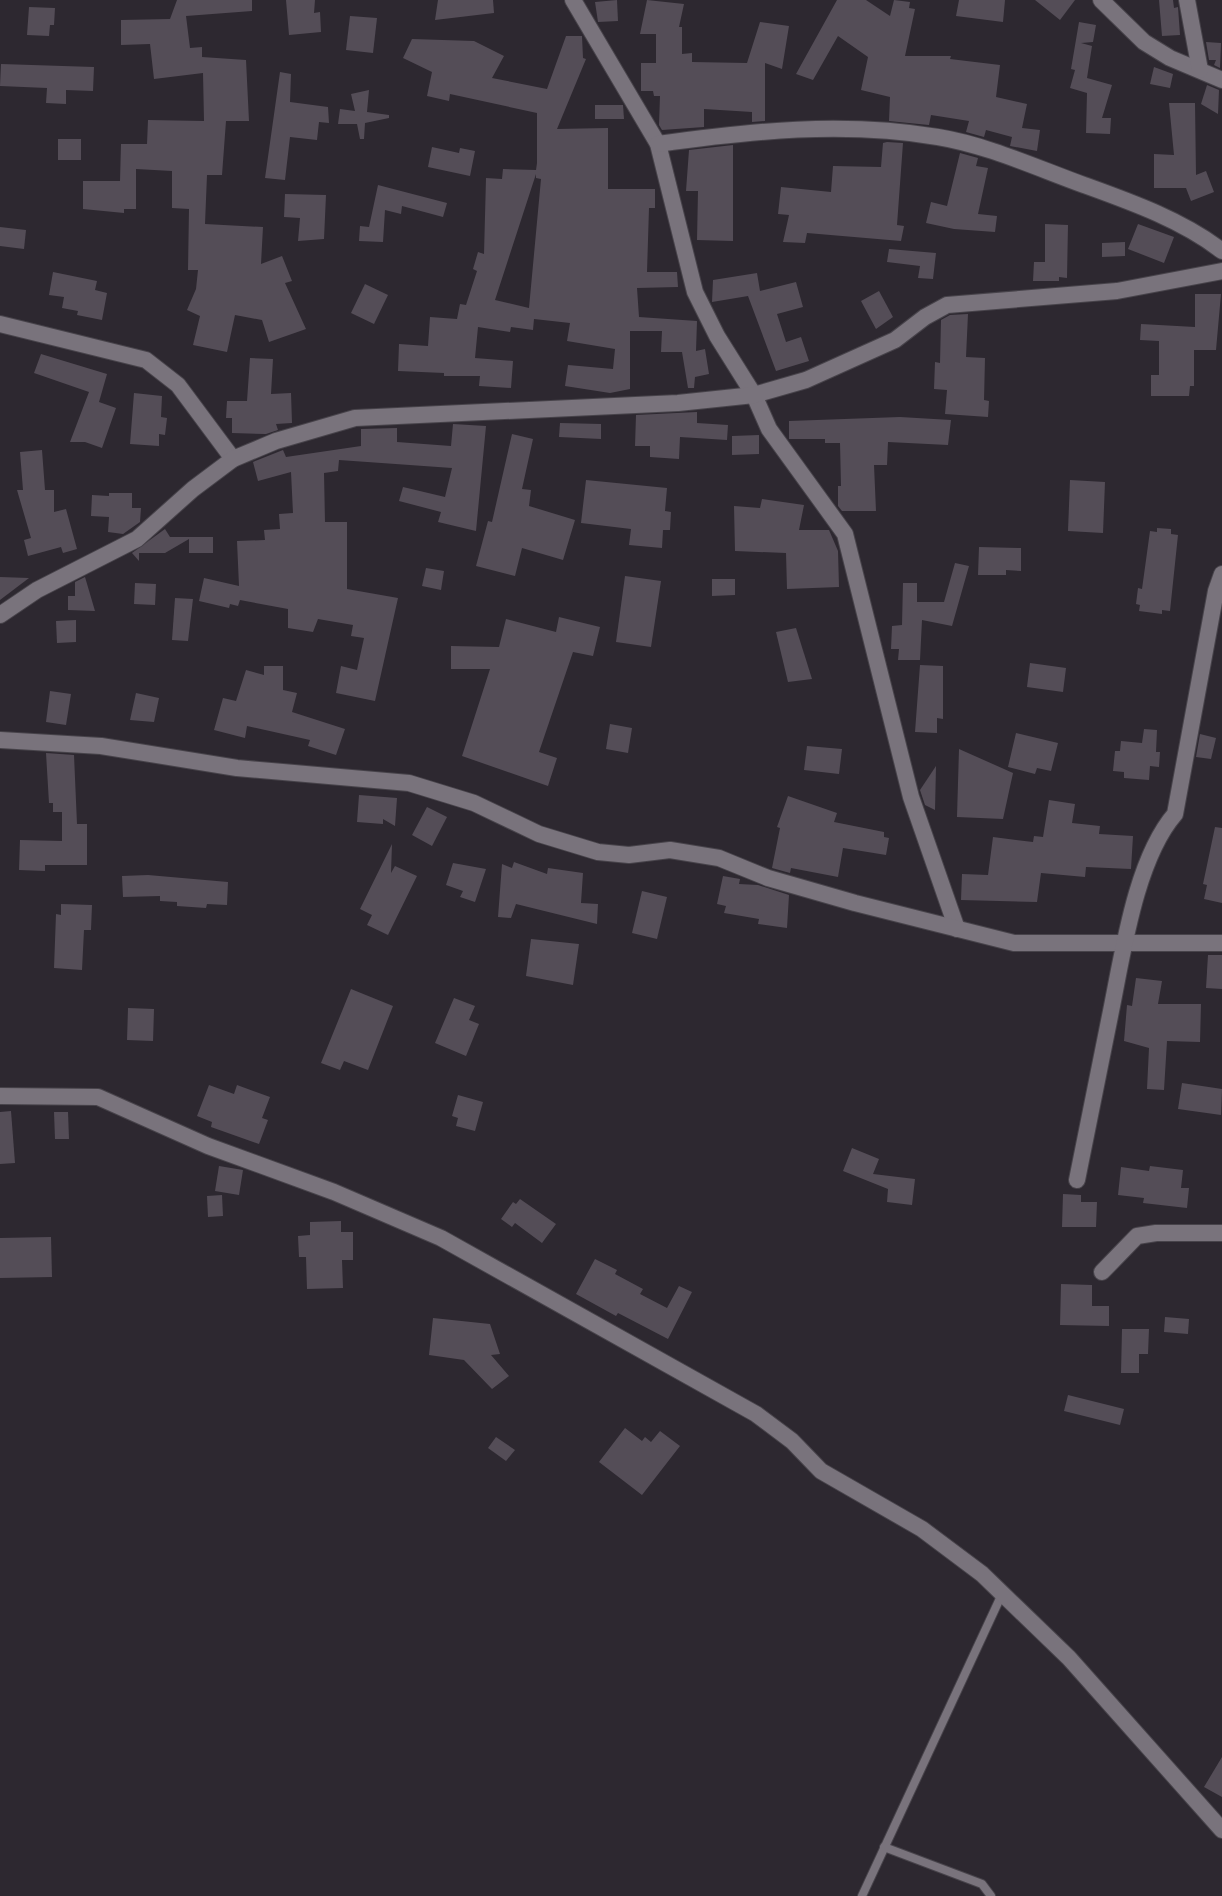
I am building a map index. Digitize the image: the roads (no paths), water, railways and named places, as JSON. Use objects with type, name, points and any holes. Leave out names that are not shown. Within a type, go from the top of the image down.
[{"type":"street","points":[[573,0],[657,144],[695,292],[754,395],[769,429],[845,534],[911,797],[957,929]]},
{"type":"street","points":[[1101,0],[1144,43],[1170,58],[1222,80]]},
{"type":"street","points":[[1187,0],[1200,70]]},
{"type":"street","points":[[657,144],[801,127],[874,130],[940,137],[1016,160],[1130,202],[1203,236],[1222,251]]},
{"type":"street","points":[[0,615],[37,590],[137,539],[193,489],[233,459],[276,441],[355,418],[678,404],[754,395],[806,380],[895,340],[925,317],[947,305],[1117,291],[1222,271]]},
{"type":"street","points":[[0,324],[146,360],[178,385],[233,459]]},
{"type":"street","points":[[1077,1180],[1125,945],[1150,854],[1162,829],[1175,814],[1216,591],[1222,574]]},
{"type":"street","points":[[0,740],[101,746],[237,768],[409,783],[474,803],[539,834],[598,852],[629,855],[670,850],[719,858],[768,878],[1014,943],[1222,943]]},
{"type":"street","points":[[0,1096],[98,1097],[197,1142],[334,1192],[441,1238],[756,1414],[792,1441],[821,1471],[922,1529],[1003,1593],[1069,1658],[1222,1830]]},
{"type":"street","points":[[1102,1272],[1137,1236],[1156,1233],[1222,1233]]},
{"type":"lane","points":[[862,1896],[1003,1593]]},
{"type":"lane","points":[[884,1847],[982,1884],[991,1896]]}]
